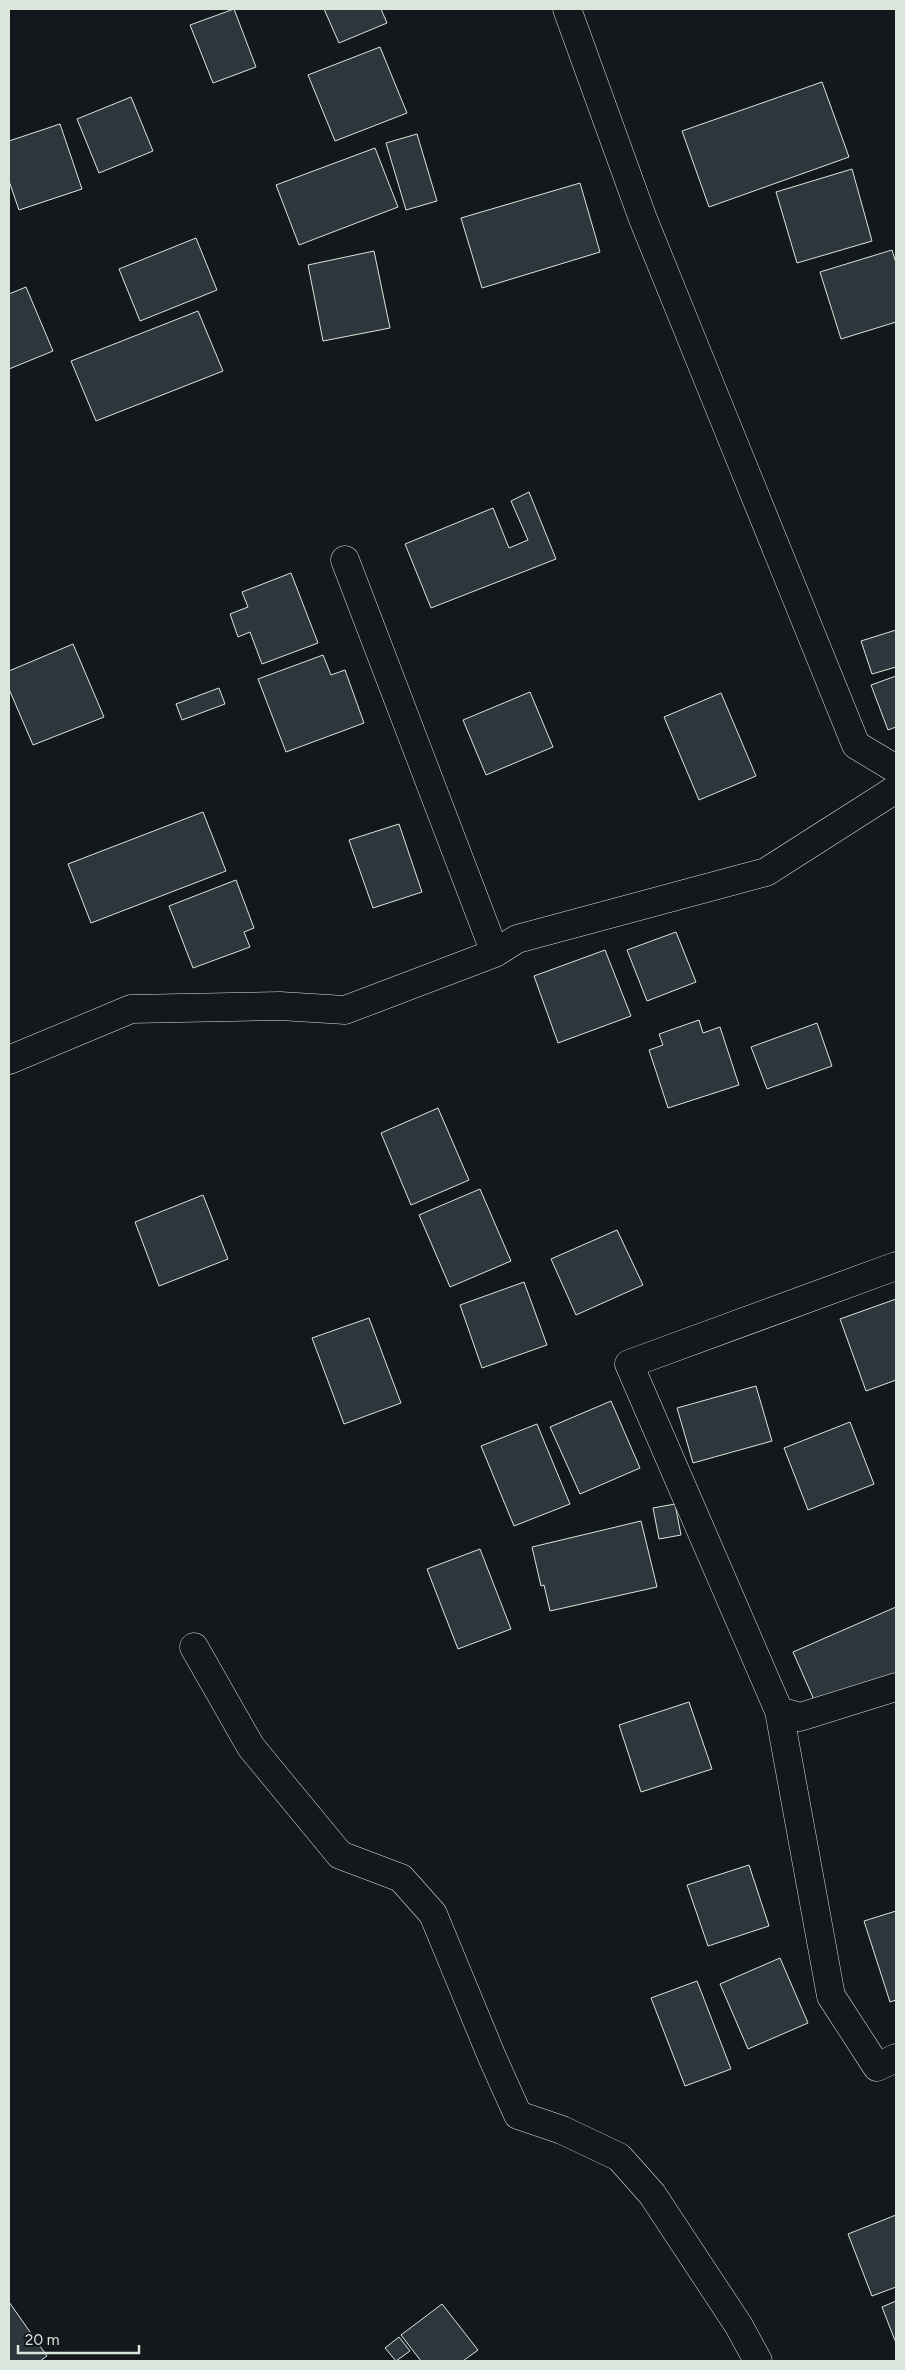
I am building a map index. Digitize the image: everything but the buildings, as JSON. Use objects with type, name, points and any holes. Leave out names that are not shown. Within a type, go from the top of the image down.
[{"type":"street","points":[[567,9],[643,219],[856,746],[896,770]]},
{"type":"street","points":[[345,560],[495,953]]},
{"type":"street","points":[[9,1060],[131,1009],[280,1006],[345,1010],[495,953],[517,939],[766,872],[896,789]]},
{"type":"street","points":[[896,1266],[629,1364],[779,1711],[831,1996],[877,2066],[896,2058]]},
{"type":"street","points":[[194,1647],[251,1747],[340,1855],[401,1878],[433,1914],[518,2115],[562,2130],[619,2157],[652,2194],[739,2326],[758,2361]]},
{"type":"street","points":[[779,1711],[800,1717],[896,1687]]}]
